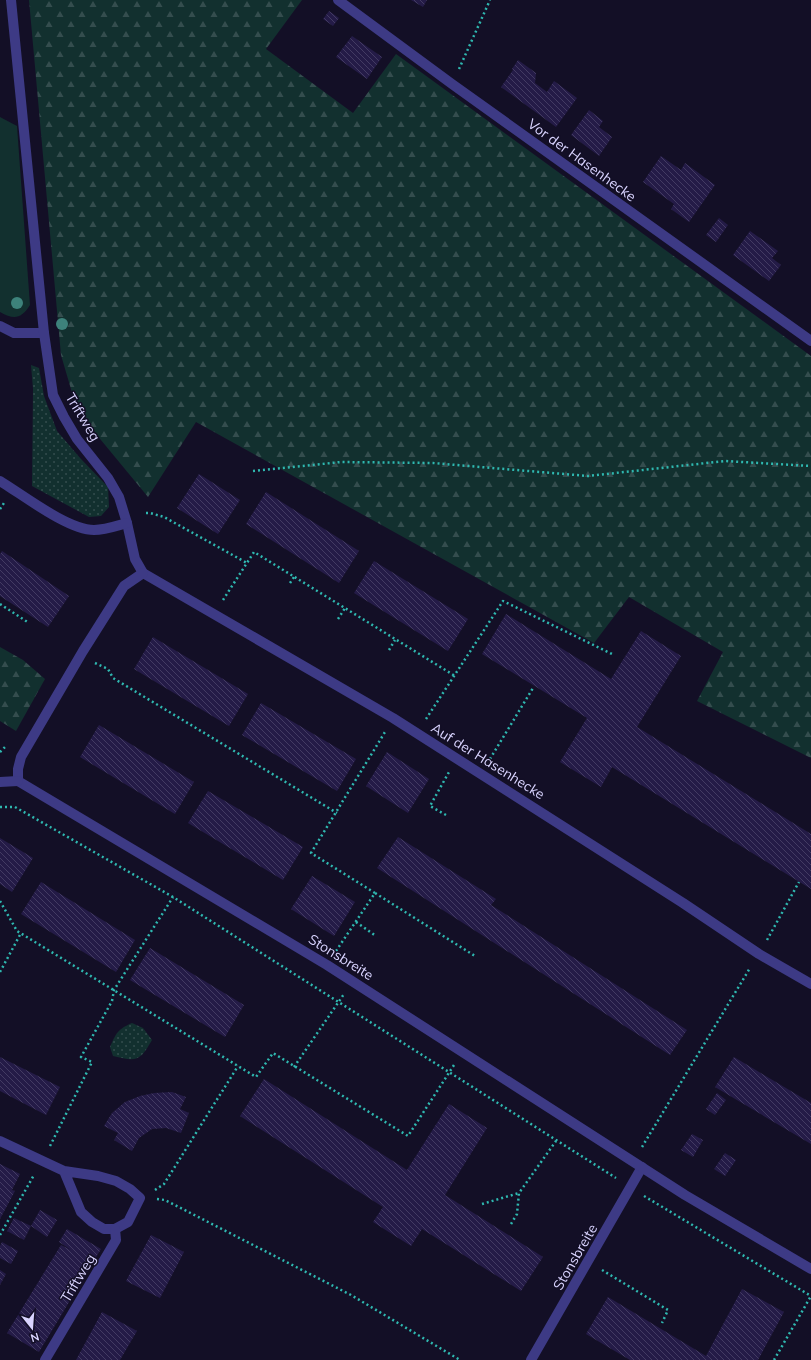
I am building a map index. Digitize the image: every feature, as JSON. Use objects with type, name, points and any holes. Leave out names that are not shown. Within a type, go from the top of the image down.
[{"type":"street","name":"Triftweg","points":[[11,0],[44,334],[53,395],[77,438],[108,478],[119,497],[127,523],[135,559],[143,573]]},
{"type":"street","name":"Vor der Hasenhecke","points":[[338,0],[452,84],[811,341]]},
{"type":"street","points":[[0,326],[14,333],[44,334]]},
{"type":"street","points":[[0,481],[64,521],[83,529],[105,529],[127,523]]},
{"type":"street","points":[[0,782],[18,781],[18,769],[21,757],[80,656],[124,586],[143,573]]},
{"type":"street","name":"Auf der Hasenhecke","points":[[143,573],[393,718],[458,758],[683,903],[759,954],[811,984]]},
{"type":"street","name":"Stonsbreite","points":[[18,781],[327,965],[642,1167],[736,1226],[811,1269]]},
{"type":"street","points":[[0,1141],[64,1171],[98,1176],[116,1181],[130,1189],[140,1198],[128,1222],[115,1229],[104,1229],[92,1222],[81,1212],[64,1171]]},
{"type":"street","name":"Stonsbreite","points":[[531,1360],[642,1167]]},
{"type":"street","name":"Triftweg","points":[[45,1360],[116,1240],[115,1229]]},
{"type":"path","points":[[452,84],[490,0]]},
{"type":"path","points":[[253,471],[341,462],[433,463],[588,476],[725,461],[811,466]]},
{"type":"path","points":[[146,513],[164,517],[247,563]]},
{"type":"path","points":[[214,614],[254,552],[455,676]]},
{"type":"path","points":[[290,583],[294,577]]},
{"type":"path","points":[[417,733],[503,602],[614,655]]},
{"type":"path","points":[[0,604],[28,623]]},
{"type":"path","points":[[338,619],[345,608]]},
{"type":"path","points":[[389,650],[396,640]]},
{"type":"path","points":[[80,656],[108,669],[112,678],[337,813]]},
{"type":"path","points":[[481,774],[533,688]]},
{"type":"path","points":[[393,718],[337,813],[311,853],[475,956]]},
{"type":"path","points":[[446,816],[430,806],[458,758]]},
{"type":"path","points":[[0,807],[15,807],[173,897],[631,1188],[811,1296],[774,1360]]},
{"type":"path","points":[[0,1235],[42,1160],[92,1062],[81,1057],[112,1001],[114,990],[184,880]]},
{"type":"path","points":[[633,1161],[759,954],[799,882]]},
{"type":"path","points":[[327,965],[375,893]]},
{"type":"path","points":[[0,901],[17,932],[21,933],[256,1077],[273,1053],[408,1136],[463,1052]]},
{"type":"path","points":[[356,922],[376,936]]},
{"type":"path","points":[[0,972],[21,933]]},
{"type":"path","points":[[294,1067],[353,981]]},
{"type":"path","points":[[140,1198],[164,1184],[238,1066]]},
{"type":"path","points":[[511,1224],[517,1214],[519,1193],[556,1141]]},
{"type":"path","points":[[482,1204],[519,1193]]},
{"type":"path","points":[[140,1198],[165,1200],[351,1295],[460,1360]]},
{"type":"path","points":[[588,1262],[668,1310],[662,1323]]},
{"type":"green space","points":[[29,0],[302,0],[266,49],[353,113],[396,54],[811,356],[811,758],[697,701],[723,652],[629,597],[594,643],[196,422],[148,497],[96,434],[73,396],[61,355]]},
{"type":"green space","points":[[0,117],[17,126],[30,305],[27,310],[17,317],[9,316],[0,312]]},
{"type":"green space","points":[[31,365],[39,368],[44,396],[57,431],[108,487],[109,507],[101,516],[89,517],[32,486],[33,389]]},
{"type":"green space","points":[[0,647],[23,660],[45,679],[16,731],[0,721]]},
{"type":"green space","points":[[132,1023],[143,1028],[152,1040],[141,1056],[137,1058],[128,1059],[113,1056],[110,1047],[116,1035],[124,1027]]},
{"type":"building","points":[[411,0],[427,0],[423,7]]},
{"type":"building","points":[[329,11],[339,18],[333,26],[323,19]]},
{"type":"building","points":[[352,36],[382,57],[367,79],[336,57]]},
{"type":"building","points":[[518,60],[536,73],[535,83],[547,92],[554,81],[577,98],[556,127],[501,87]]},
{"type":"building","points":[[589,110],[603,121],[599,127],[612,137],[599,156],[571,135]]},
{"type":"building","points":[[661,156],[681,170],[685,163],[715,185],[689,222],[671,209],[674,204],[643,182]]},
{"type":"building","points":[[719,218],[728,225],[716,242],[706,235]]},
{"type":"building","points":[[750,231],[778,251],[772,258],[781,265],[769,281],[733,255]]},
{"type":"building","points":[[199,474],[240,500],[218,534],[177,508]]},
{"type":"building","points":[[266,492],[359,551],[339,583],[246,524]]},
{"type":"building","points":[[2,551],[69,596],[48,627],[0,596],[0,554]]},
{"type":"building","points":[[374,561],[468,619],[448,651],[354,593]]},
{"type":"building","points":[[506,614],[611,679],[641,631],[681,656],[637,727],[811,834],[811,889],[612,767],[601,787],[560,762],[587,718],[482,654]]},
{"type":"building","points":[[153,637],[248,694],[229,726],[134,669]]},
{"type":"building","points":[[261,703],[356,759],[337,791],[242,735]]},
{"type":"building","points":[[99,725],[194,782],[175,814],[80,757]]},
{"type":"building","points":[[387,752],[429,779],[408,813],[366,786]]},
{"type":"building","points":[[208,791],[303,847],[283,880],[188,823]]},
{"type":"building","points":[[398,837],[496,899],[491,905],[687,1030],[670,1055],[377,868]]},
{"type":"building","points":[[0,838],[33,858],[12,892],[0,884]]},
{"type":"building","points":[[312,876],[355,902],[334,936],[291,909]]},
{"type":"building","points":[[41,882],[135,940],[116,972],[21,914]]},
{"type":"building","points":[[150,948],[244,1005],[225,1037],[130,980]]},
{"type":"building","points":[[0,1057],[60,1087],[46,1115],[0,1091]]},
{"type":"building","points":[[734,1057],[811,1103],[811,1144],[715,1087]]},
{"type":"building","points":[[264,1079],[407,1170],[449,1104],[487,1128],[445,1195],[543,1257],[521,1291],[422,1229],[411,1246],[373,1222],[383,1207],[240,1116]]},
{"type":"building","points":[[172,1092],[186,1097],[180,1109],[189,1113],[181,1133],[166,1128],[152,1129],[139,1138],[132,1151],[114,1140],[118,1133],[104,1126],[112,1113],[125,1102],[140,1096],[154,1093]]},
{"type":"building","points":[[717,1093],[726,1100],[715,1115],[706,1109]]},
{"type":"building","points":[[692,1134],[703,1140],[693,1157],[681,1150]]},
{"type":"building","points":[[725,1153],[736,1160],[725,1176],[714,1169]]},
{"type":"building","points":[[0,1164],[20,1174],[12,1190],[15,1191],[0,1219]]},
{"type":"building","points":[[40,1210],[57,1220],[47,1237],[31,1226]]},
{"type":"building","points":[[14,1218],[31,1226],[24,1240],[7,1231]]},
{"type":"building","points":[[67,1229],[101,1249],[39,1352],[7,1333],[61,1245],[71,1250],[59,1242]]},
{"type":"building","points":[[151,1235],[184,1252],[160,1298],[126,1281]]},
{"type":"building","points":[[2,1242],[18,1251],[11,1264],[0,1258],[0,1246]]},
{"type":"building","points":[[0,1270],[6,1274],[0,1285]]},
{"type":"building","points":[[742,1289],[784,1312],[758,1360],[630,1360],[586,1334],[608,1297],[706,1356]]},
{"type":"building","points":[[102,1312],[137,1331],[120,1360],[76,1360]]}]
